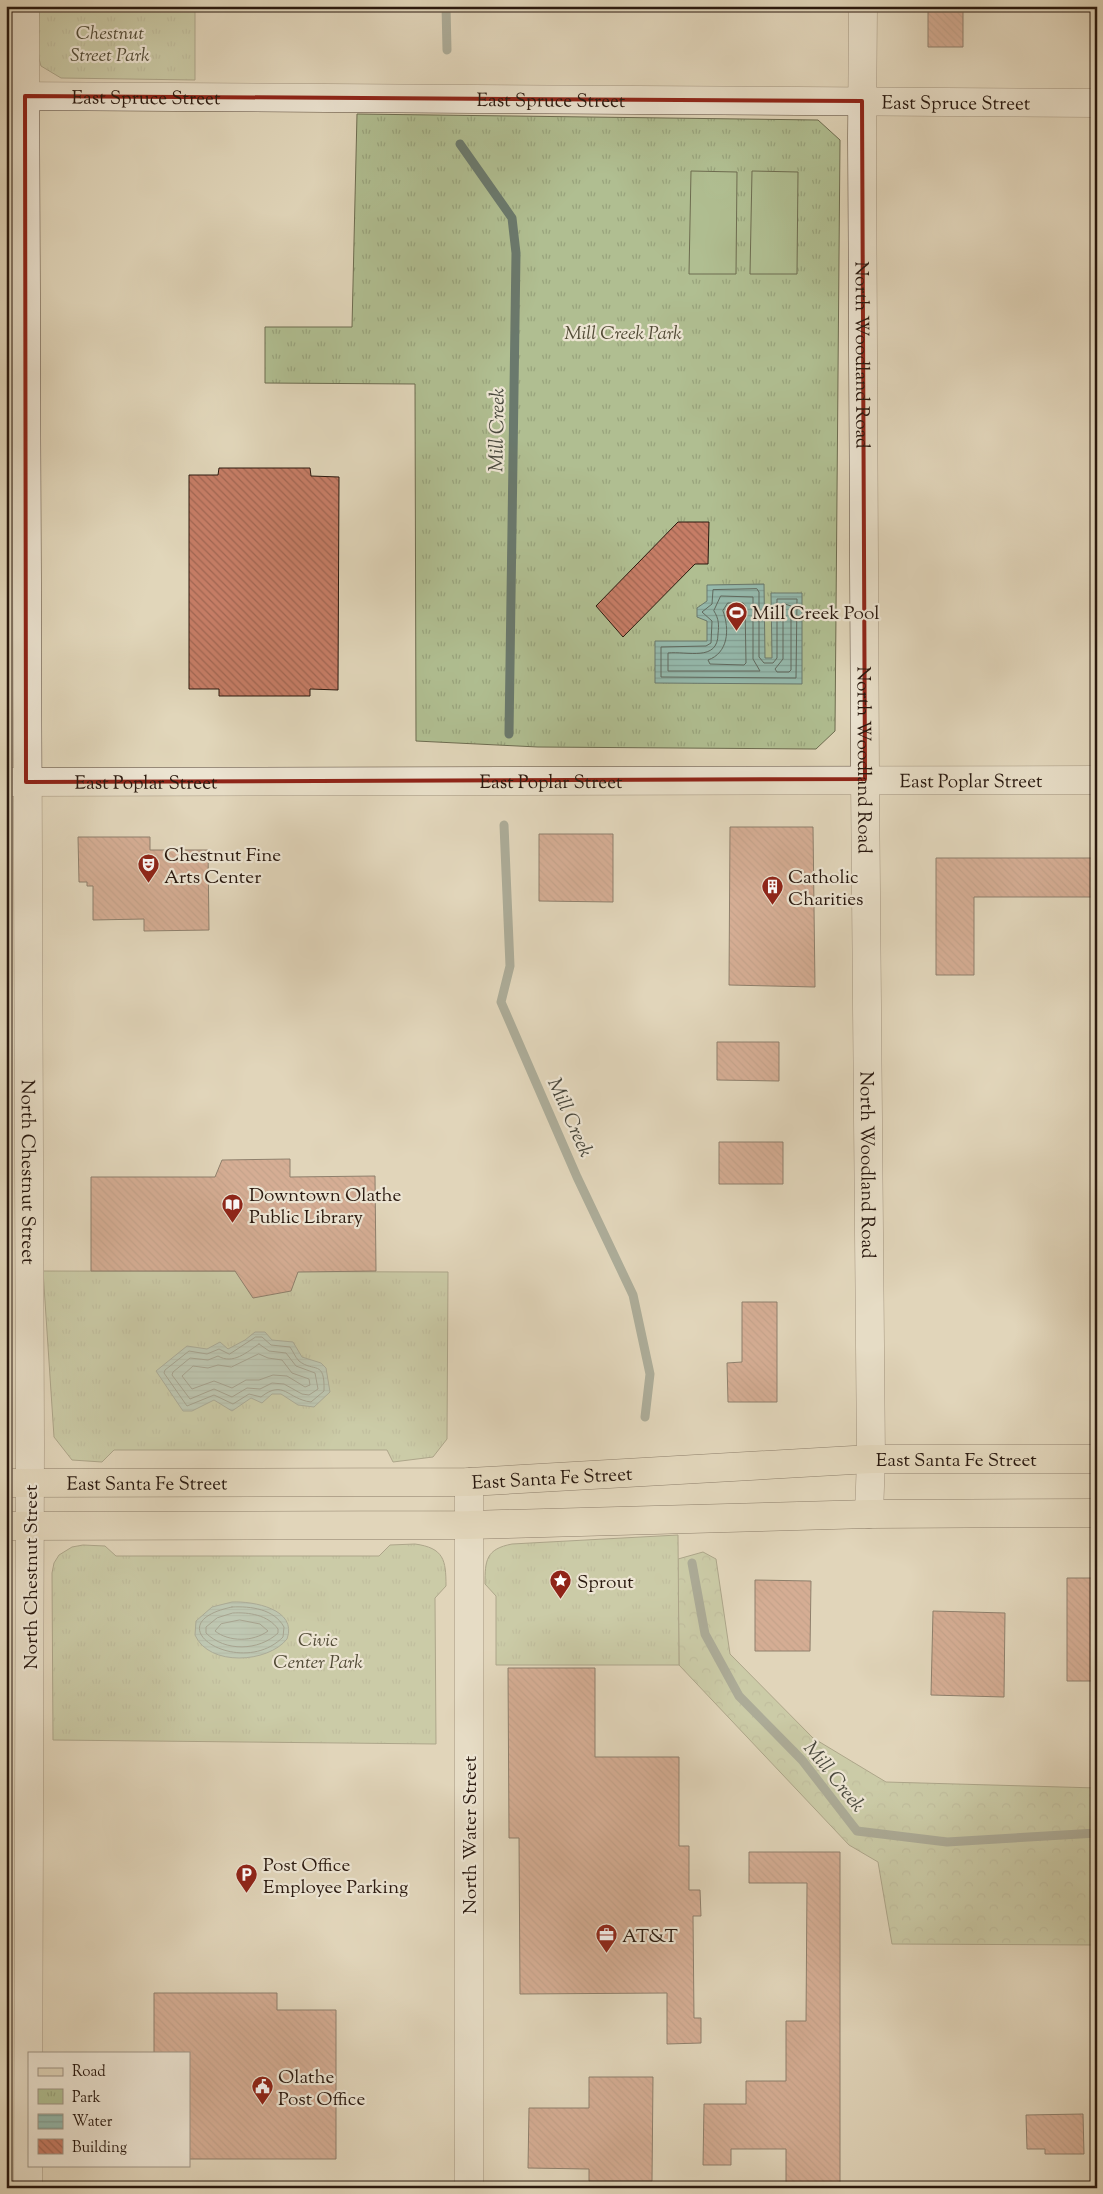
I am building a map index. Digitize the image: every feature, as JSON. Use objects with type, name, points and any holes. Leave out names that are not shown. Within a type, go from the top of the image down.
[{"type":"main road","name":"East Santa Fe Street","points":[[18,1482],[468,1482],[871,1459],[1097,1459]]},
{"type":"main road","points":[[18,1526],[469,1525],[869,1514],[1097,1513]]},
{"type":"street","name":"North Chestnut Street","points":[[25,6],[16,96],[16,782],[18,1526],[28,2188]]},
{"type":"street","name":"North Woodland Road","points":[[864,6],[862,101],[871,1459],[869,1514]]},
{"type":"street","name":"East Spruce Street","points":[[16,96],[1097,103]]},
{"type":"street","name":"East Poplar Street","points":[[16,782],[1097,780]]},
{"type":"street","name":"North Water Street","points":[[468,1482],[469,2188]]},
{"type":"highlighted area","points":[[25,96],[862,101],[865,779],[26,782]]},
{"type":"green space","name":"Chestnut Street Park","points":[[39,6],[195,6],[195,80],[61,78],[41,66],[38,55]]},
{"type":"green space","name":"Mill Creek Park","points":[[357,114],[818,120],[840,140],[835,731],[816,749],[538,747],[416,741],[415,384],[265,383],[265,327],[352,327]]},
{"type":"green space","points":[[691,171],[737,172],[736,274],[689,274]]},
{"type":"green space","points":[[752,171],[798,172],[797,274],[750,274]]},
{"type":"green space","points":[[43,1271],[448,1272],[447,1439],[433,1457],[393,1462],[387,1450],[114,1450],[102,1462],[72,1460],[54,1437]]},
{"type":"green space","points":[[678,1535],[679,1665],[496,1665],[496,1596],[485,1584],[487,1562],[492,1553],[497,1549],[512,1544]]},
{"type":"green space","name":"Civic Center Park","points":[[415,1544],[438,1552],[444,1562],[445,1569],[446,1586],[435,1598],[436,1744],[53,1740],[52,1573],[54,1563],[59,1555],[72,1547],[83,1545],[105,1546],[116,1556],[379,1556],[390,1545]]},
{"type":"green space","points":[[703,1552],[716,1559],[730,1654],[813,1738],[886,1782],[1097,1788],[1097,1945],[892,1944],[878,1862],[849,1845],[679,1665],[678,1559]]},
{"type":"water","name":"Mill Creek Pool","points":[[764,584],[765,658],[772,658],[771,593],[802,593],[802,684],[655,683],[655,641],[707,641],[707,621],[697,617],[697,608],[707,601],[707,585]]},
{"type":"water","points":[[255,1332],[265,1332],[272,1340],[293,1342],[302,1357],[321,1363],[326,1368],[330,1392],[314,1407],[298,1405],[281,1394],[272,1394],[262,1403],[251,1398],[232,1411],[214,1400],[192,1411],[183,1411],[156,1371],[187,1346],[207,1349],[220,1342],[228,1349]]},
{"type":"water","points":[[232,1602],[262,1605],[280,1614],[286,1620],[289,1629],[287,1639],[267,1653],[239,1658],[225,1657],[202,1645],[195,1635],[196,1621],[212,1607]]},
{"type":"building","points":[[928,6],[963,6],[963,47],[928,47]]},
{"type":"building","points":[[219,468],[310,468],[311,476],[339,477],[338,690],[310,689],[310,696],[219,696],[219,689],[189,689],[189,475],[218,475]]},
{"type":"building","points":[[678,522],[709,522],[708,564],[695,564],[623,637],[596,606]]},
{"type":"building","name":"Catholic Charities","points":[[730,827],[813,827],[815,987],[729,985]]},
{"type":"building","points":[[539,834],[613,834],[613,902],[539,901]]},
{"type":"building","name":"Chestnut Fine Arts Center","points":[[78,837],[150,837],[150,850],[208,850],[209,930],[144,931],[144,919],[93,920],[93,886],[87,886],[87,882],[79,882]]},
{"type":"building","points":[[936,858],[1097,858],[1097,897],[974,897],[974,975],[936,975]]},
{"type":"building","points":[[717,1042],[779,1042],[779,1081],[717,1080]]},
{"type":"building","points":[[719,1142],[783,1142],[783,1184],[719,1184]]},
{"type":"building","name":"Downtown Olathe Public Library","points":[[290,1159],[290,1177],[375,1176],[376,1271],[298,1272],[291,1291],[253,1298],[235,1271],[91,1271],[91,1177],[215,1177],[222,1160]]},
{"type":"building","points":[[742,1302],[777,1302],[777,1402],[728,1402],[727,1363],[742,1362]]},
{"type":"building","points":[[1067,1578],[1097,1578],[1097,1681],[1067,1681]]},
{"type":"building","points":[[755,1580],[811,1581],[810,1651],[755,1651]]},
{"type":"building","points":[[933,1611],[1005,1613],[1004,1697],[931,1695]]},
{"type":"building","points":[[508,1668],[595,1668],[595,1757],[679,1757],[679,1846],[689,1846],[689,1890],[700,1890],[701,1916],[693,1916],[694,2018],[701,2018],[701,2043],[667,2044],[667,1993],[520,1994],[519,1838],[509,1838]]},
{"type":"building","points":[[749,1852],[840,1852],[840,2184],[786,2184],[786,2149],[731,2149],[731,2165],[703,2165],[704,2104],[746,2104],[746,2081],[786,2081],[786,2021],[806,2021],[807,1883],[749,1883]]},
{"type":"building","name":"Olathe Post Office","points":[[154,1993],[277,1993],[277,2010],[336,2010],[336,2159],[190,2159],[190,2052],[154,2052]]},
{"type":"building","points":[[589,2077],[653,2077],[652,2181],[589,2181],[589,2169],[528,2168],[529,2108],[589,2108]]},
{"type":"building","points":[[1083,2114],[1084,2154],[1045,2154],[1045,2149],[1027,2149],[1026,2115]]},
{"type":"waterway","name":"Mill Creek","points":[[446,6],[447,50]]},
{"type":"waterway","name":"Mill Creek","points":[[460,144],[512,218],[516,253],[509,734]]},
{"type":"waterway","name":"Mill Creek","points":[[504,825],[510,966],[501,1002],[577,1177],[633,1295],[650,1374],[645,1417]]},
{"type":"waterway","name":"Mill Creek","points":[[692,1563],[705,1634],[739,1696],[802,1760],[857,1831],[947,1842],[1097,1833]]},
{"type":"place","name":"Mill Creek Pool","points":[[736,631]]},
{"type":"place","name":"Chestnut Fine Arts Center","points":[[148,884]]},
{"type":"place","name":"Catholic Charities","points":[[772,906]]},
{"type":"place","name":"Downtown Olathe Public Library","points":[[233,1224]]},
{"type":"place","name":"Sprout","points":[[561,1600]]},
{"type":"place","name":"Post Office Employee Parking","points":[[247,1894]]},
{"type":"place","name":"AT&T","points":[[606,1954]]},
{"type":"place","name":"Olathe Post Office","points":[[262,2106]]}]
